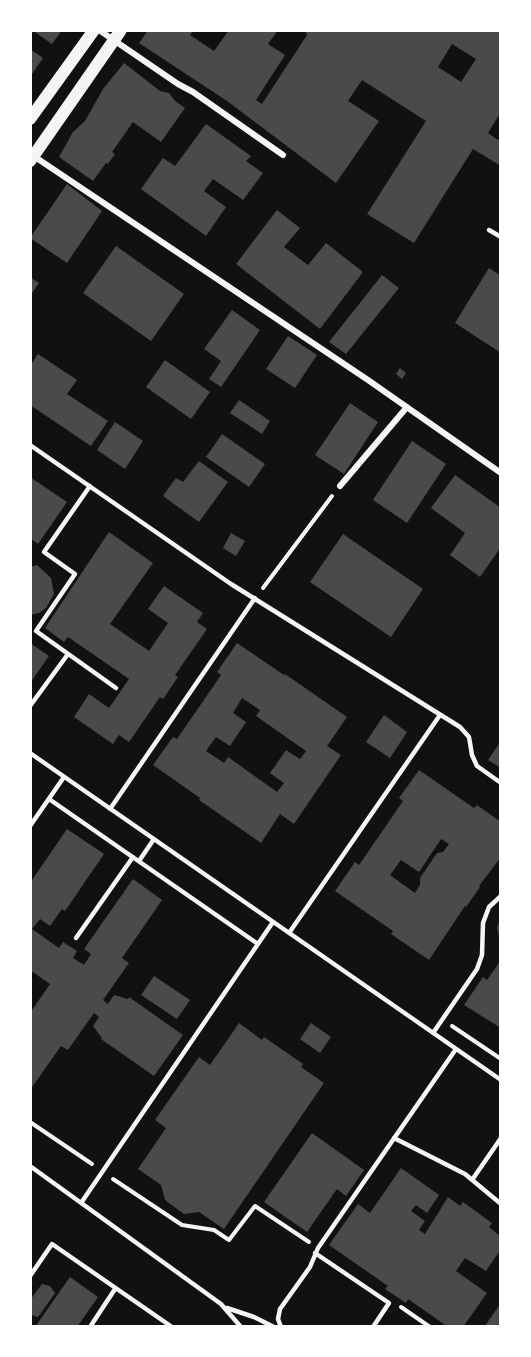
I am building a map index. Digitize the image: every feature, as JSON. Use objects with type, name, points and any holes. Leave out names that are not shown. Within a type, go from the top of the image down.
[{"type":"main road","points":[[30,119],[94,30]]},
{"type":"main road","points":[[31,157],[117,35]]},
{"type":"street","points":[[99,30],[117,35],[178,84],[193,92],[282,155]]},
{"type":"street","points":[[31,157],[407,407],[501,473]]},
{"type":"street","points":[[340,486],[407,407]]},
{"type":"lane","points":[[489,230],[501,237]]},
{"type":"lane","points":[[30,445],[255,598],[463,729],[470,740],[472,755],[477,766],[501,783]]},
{"type":"lane","points":[[90,486],[44,552],[75,574],[36,631],[116,688]]},
{"type":"lane","points":[[110,809],[255,598]]},
{"type":"lane","points":[[30,706],[68,654]]},
{"type":"lane","points":[[289,933],[440,715]]},
{"type":"lane","points":[[30,753],[501,1080]]},
{"type":"lane","points":[[30,826],[64,777]]},
{"type":"lane","points":[[49,799],[258,944]]},
{"type":"lane","points":[[139,861],[154,839]]},
{"type":"lane","points":[[76,938],[133,857]]},
{"type":"lane","points":[[433,1033],[477,969],[482,955],[483,922],[489,907],[501,896]]},
{"type":"lane","points":[[81,1203],[273,922]]},
{"type":"lane","points":[[281,1327],[278,1319],[280,1310],[310,1267],[315,1253],[456,1049]]},
{"type":"lane","points":[[394,1138],[465,1174],[501,1204]]},
{"type":"lane","points":[[472,1180],[501,1138]]},
{"type":"lane","points":[[30,1166],[221,1304],[274,1327]]},
{"type":"lane","points":[[30,1276],[52,1244],[172,1327]]},
{"type":"lane","points":[[315,1253],[389,1303],[373,1327]]},
{"type":"lane","points":[[90,1327],[115,1289]]},
{"type":"lane","points":[[221,1304],[241,1327]]},
{"type":"path","points":[[255,598],[340,486]]},
{"type":"path","points":[[442,1019],[501,1059]]},
{"type":"building","points":[[32,30],[62,30],[52,44]]},
{"type":"building","points":[[148,30],[194,30],[190,35],[214,51],[229,30],[278,30],[268,44],[285,55],[256,100],[262,104],[307,35],[305,30],[501,30],[501,112],[488,133],[498,140],[501,136],[501,166],[473,149],[414,243],[367,214],[426,121],[362,80],[348,101],[379,121],[336,183],[227,101],[139,43]],"holes":[[[452,44],[476,59],[461,82],[438,67]]]},
{"type":"building","points":[[30,49],[43,58],[30,77]]},
{"type":"building","points":[[124,63],[160,91],[169,93],[185,108],[161,142],[133,122],[112,152],[115,154],[93,181],[59,157],[73,132],[85,121],[103,89]]},
{"type":"building","points":[[206,124],[251,156],[246,161],[263,173],[243,200],[213,179],[204,191],[226,207],[206,236],[141,189],[163,158],[175,166]]},
{"type":"building","points":[[67,184],[102,211],[67,263],[30,238]]},
{"type":"building","points":[[277,210],[300,228],[284,247],[308,265],[326,243],[363,272],[320,329],[236,264]]},
{"type":"building","points":[[116,246],[184,294],[151,341],[83,293]]},
{"type":"building","points":[[489,268],[501,276],[501,353],[455,323]]},
{"type":"building","points":[[382,275],[399,288],[346,354],[329,342]]},
{"type":"building","points":[[30,277],[39,283],[30,296]]},
{"type":"building","points":[[232,310],[260,330],[221,387],[209,379],[221,361],[204,349]]},
{"type":"building","points":[[288,336],[317,355],[295,388],[266,369]]},
{"type":"building","points":[[38,354],[77,380],[67,394],[108,421],[91,446],[30,405],[30,366]]},
{"type":"building","points":[[165,360],[210,392],[191,419],[146,387]]},
{"type":"building","points":[[400,368],[406,373],[402,379],[396,374]]},
{"type":"building","points":[[239,400],[270,421],[262,434],[230,413]]},
{"type":"building","points":[[350,403],[378,422],[344,474],[315,455]]},
{"type":"building","points":[[115,422],[143,441],[125,469],[97,450]]},
{"type":"building","points":[[222,434],[265,464],[249,487],[206,457]]},
{"type":"building","points":[[412,441],[446,464],[407,523],[373,500]]},
{"type":"building","points":[[199,461],[228,482],[199,522],[163,496],[176,478],[183,482]]},
{"type":"building","points":[[455,475],[501,508],[501,547],[480,577],[450,555],[465,533],[431,508]]},
{"type":"building","points":[[30,477],[67,502],[38,544],[30,538]]},
{"type":"building","points":[[109,532],[153,563],[110,624],[149,651],[168,623],[148,609],[164,586],[203,613],[197,622],[207,629],[175,675],[178,677],[163,699],[160,697],[129,742],[119,735],[113,744],[74,717],[89,694],[109,708],[129,679],[68,637],[64,642],[45,628]]},
{"type":"building","points":[[231,533],[245,541],[236,556],[223,548]]},
{"type":"building","points":[[343,534],[423,589],[391,637],[310,582]]},
{"type":"building","points":[[37,565],[51,578],[54,594],[46,608],[30,615],[30,567]]},
{"type":"building","points":[[30,643],[49,656],[30,683]]},
{"type":"building","points":[[237,643],[347,717],[327,746],[341,755],[294,824],[280,814],[261,843],[153,765],[173,737],[177,739],[221,675],[217,672]],"holes":[[[242,698],[260,710],[256,716],[306,751],[300,759],[286,750],[270,773],[284,783],[277,792],[228,757],[224,763],[206,751],[216,737],[230,746],[246,722],[233,713]]]},
{"type":"building","points":[[384,715],[407,732],[390,758],[366,742]]},
{"type":"building","points":[[501,741],[501,768],[488,760]]},
{"type":"building","points":[[419,770],[474,808],[477,805],[501,822],[501,857],[429,960],[391,934],[393,931],[335,891],[355,862],[359,865],[403,801],[399,798]],"holes":[[[441,839],[449,844],[443,852],[437,853],[420,878],[420,885],[415,893],[390,875],[401,860],[419,872]]]},
{"type":"building","points":[[67,829],[104,854],[65,911],[62,909],[50,926],[40,919],[32,929],[59,948],[63,942],[77,951],[73,958],[84,965],[91,954],[84,949],[133,879],[162,900],[122,958],[129,963],[103,1000],[108,1004],[114,995],[128,999],[129,997],[183,1035],[154,1076],[101,1039],[93,1026],[99,1017],[94,1013],[68,1050],[61,1046],[30,1090],[32,1025],[30,1013],[50,984],[30,970],[30,883]]},
{"type":"building","points":[[501,916],[501,943],[497,928]]},
{"type":"building","points":[[501,960],[501,1028],[464,1005],[483,977],[487,980]]},
{"type":"building","points":[[154,976],[190,1000],[177,1019],[141,995]]},
{"type":"building","points":[[239,1023],[262,1040],[264,1037],[303,1064],[301,1067],[324,1083],[224,1229],[199,1212],[184,1214],[165,1200],[161,1185],[138,1169],[166,1128],[155,1120],[199,1057],[210,1065]]},
{"type":"building","points":[[311,1023],[331,1037],[320,1053],[300,1039]]},
{"type":"building","points":[[312,1133],[364,1170],[346,1196],[337,1189],[307,1232],[264,1202]]},
{"type":"building","points":[[401,1168],[439,1195],[427,1213],[416,1205],[411,1211],[425,1221],[419,1230],[425,1234],[448,1197],[460,1206],[463,1202],[492,1223],[489,1227],[501,1237],[501,1249],[486,1271],[465,1258],[456,1271],[487,1293],[463,1327],[448,1327],[408,1299],[406,1303],[385,1289],[388,1286],[329,1245],[358,1204],[370,1213]]},
{"type":"building","points":[[70,1277],[98,1297],[77,1327],[35,1327]]},
{"type":"building","points":[[42,1284],[50,1286],[55,1293],[38,1317],[30,1314],[30,1300]]},
{"type":"building","points":[[501,1303],[501,1327],[484,1327]]}]
